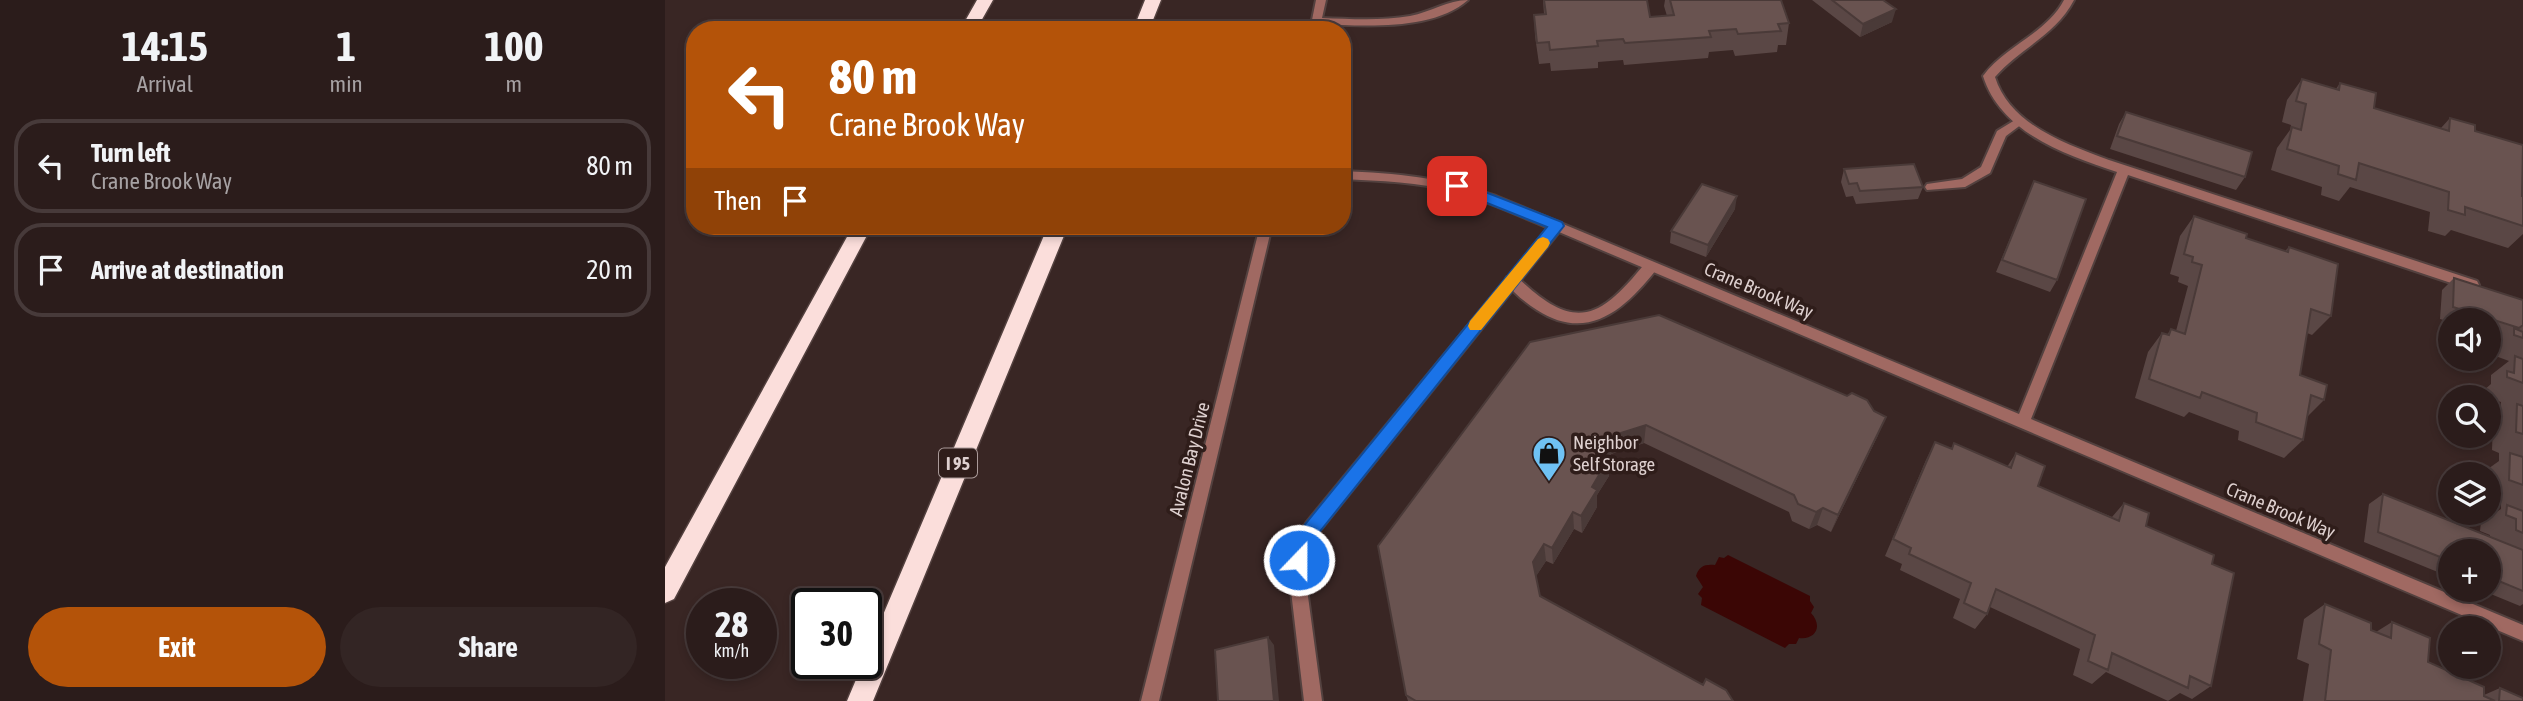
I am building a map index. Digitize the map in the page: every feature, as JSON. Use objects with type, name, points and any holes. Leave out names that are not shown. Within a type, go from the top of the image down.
[{"type":"highway","points":[[965,21],[975,0]]},
{"type":"highway","points":[[973,21],[985,0]]},
{"type":"highway","points":[[1145,21],[1153,0]]},
{"type":"highway","points":[[665,591],[857,235]]},
{"type":"highway","name":"I 95","points":[[860,701],[1054,235]]},
{"type":"street","points":[[1315,21],[1321,0]]},
{"type":"street","points":[[1351,24],[1425,18],[1463,0]]},
{"type":"street","points":[[2069,0],[2051,24],[2000,61],[1989,76],[1994,93],[2010,114],[2020,121],[2058,144],[2125,169],[2483,289]]},
{"type":"street","points":[[1931,187],[1965,183],[1986,170],[2001,134],[2020,121]]},
{"type":"street","points":[[2023,422],[2125,169]]},
{"type":"street","name":"Crane Brook Way","points":[[1351,175],[1420,178],[1457,186],[2523,633]]},
{"type":"street","points":[[1313,701],[1297,574],[1301,547],[1312,528],[1557,226]]},
{"type":"street","name":"Avalon Bay Drive","points":[[1150,701],[1264,235]]},
{"type":"street","points":[[1512,281],[1532,303],[1552,316],[1576,319],[1600,314],[1618,305],[1651,266]]},
{"type":"shaded area","points":[[1728,555],[1810,596],[1814,607],[1811,613],[1817,623],[1816,631],[1810,637],[1799,638],[1796,644],[1789,644],[1785,648],[1701,605],[1702,598],[1698,594],[1703,587],[1696,576],[1697,573],[1703,566],[1715,565],[1719,557]]},
{"type":"building","points":[[1544,0],[1647,0],[1650,17],[1674,15],[1670,0],[1781,0],[1789,23],[1778,24],[1781,31],[1738,34],[1736,29],[1709,31],[1711,37],[1625,43],[1623,39],[1597,41],[1598,46],[1550,50],[1549,42],[1537,43],[1534,15],[1546,14]]},
{"type":"building","points":[[1832,0],[1883,0],[1896,9],[1863,24]]},
{"type":"building","points":[[2302,79],[2339,90],[2340,83],[2376,93],[2374,108],[2449,131],[2450,118],[2475,125],[2475,131],[2523,145],[2523,226],[2465,207],[2465,215],[2448,210],[2449,192],[2359,163],[2356,180],[2338,174],[2339,166],[2287,149],[2292,127],[2301,130],[2306,104],[2296,101]]},
{"type":"building","points":[[2126,112],[2252,152],[2245,177],[2117,136]]},
{"type":"building","points":[[1914,164],[1923,187],[1860,191],[1857,183],[1849,184],[1844,169]]},
{"type":"building","points":[[2034,181],[2086,199],[2057,280],[2002,260]]},
{"type":"building","points":[[1702,184],[1737,196],[1708,245],[1671,231]]},
{"type":"building","points":[[2194,216],[2247,234],[2246,238],[2288,252],[2289,247],[2338,264],[2331,316],[2311,309],[2300,375],[2327,385],[2324,400],[2311,395],[2303,440],[2256,422],[2257,413],[2202,392],[2200,398],[2149,379],[2162,333],[2169,335],[2171,329],[2185,334],[2202,265],[2192,262],[2193,257],[2184,254]]},
{"type":"building","points":[[2454,278],[2523,300],[2523,325],[2519,328],[2501,322],[2501,308],[2453,307]]},
{"type":"building","points":[[1659,315],[1847,396],[1852,393],[1867,400],[1874,411],[1886,417],[1838,515],[1823,508],[1816,512],[1798,504],[1794,495],[1646,425],[1611,436],[1600,454],[1609,458],[1592,487],[1597,490],[1581,516],[1573,512],[1552,548],[1544,544],[1533,562],[1540,596],[1703,685],[1706,679],[1726,690],[1733,701],[1416,701],[1406,695],[1378,546],[1530,342]]},
{"type":"building","points":[[2514,328],[2523,332],[2523,338],[2514,335]]},
{"type":"building","points":[[2515,356],[2523,359],[2523,383],[2507,377],[2507,371],[2514,373]]},
{"type":"building","points":[[2517,404],[2523,406],[2523,434],[2516,432]]},
{"type":"building","points":[[1935,442],[1952,449],[1954,443],[2011,468],[2016,453],[2045,466],[2038,486],[2119,521],[2124,503],[2149,513],[2146,526],[2214,555],[2212,564],[2234,573],[2211,686],[2190,676],[2188,688],[2112,653],[2108,670],[2088,661],[2095,635],[1996,589],[1987,614],[1964,603],[1971,583],[1909,554],[1911,548],[1893,539]]},
{"type":"building","points":[[2510,453],[2523,457],[2523,485],[2509,480]]},
{"type":"building","points":[[2383,494],[2438,516],[2438,525],[2460,525],[2496,539],[2438,539],[2438,556],[2378,532]]},
{"type":"building","points":[[2507,505],[2523,511],[2523,533],[2516,530],[2516,519],[2506,515]]},
{"type":"building","points":[[2501,541],[2523,550],[2523,591],[2501,582]]},
{"type":"building","points":[[2325,604],[2371,623],[2371,630],[2391,638],[2392,622],[2430,638],[2428,662],[2438,666],[2438,679],[2466,679],[2484,687],[2484,696],[2495,701],[2325,701],[2331,650],[2319,644]]},
{"type":"building","points":[[1268,637],[1274,701],[1218,701],[1215,650]]},
{"type":"building","points":[[2500,688],[2523,698],[2523,701],[2499,701]]},
{"type":"slow traffic","points":[[1476,326],[1543,243]]},
{"type":"place","name":"Neighbor Self Storage","points":[[1549,483]]},
{"type":"route","points":[[1299,560],[1301,547],[1312,528],[1557,226],[1457,186]]}]
